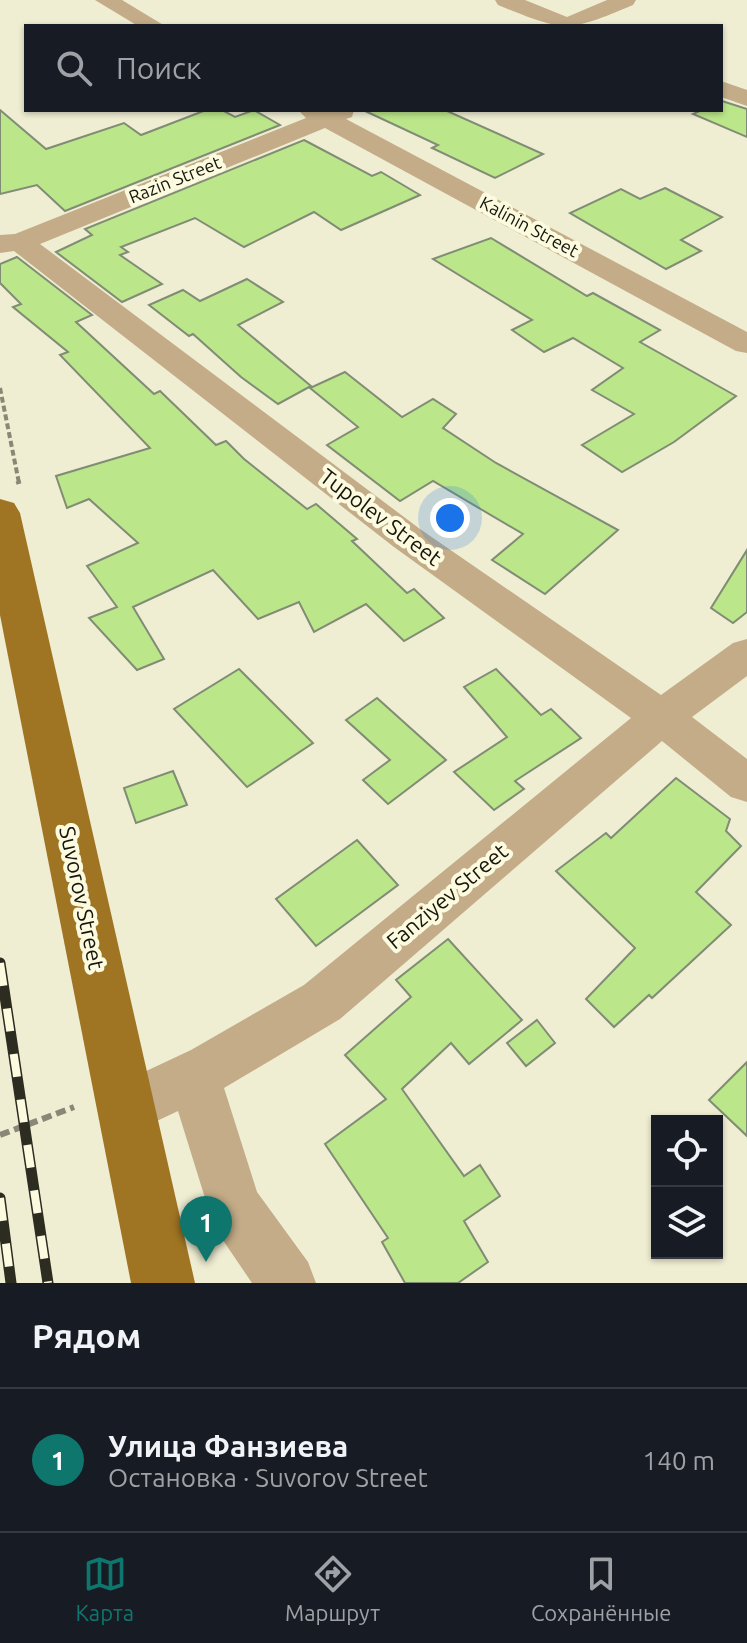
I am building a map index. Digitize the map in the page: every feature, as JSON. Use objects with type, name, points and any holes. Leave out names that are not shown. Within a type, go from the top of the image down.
[{"type":"main road","name":"Suvorov Street","points":[[0,513],[163,1283]]},
{"type":"street","points":[[106,0],[150,24]]},
{"type":"street","points":[[506,0],[562,24]]},
{"type":"street","points":[[571,24],[625,0]]},
{"type":"street","points":[[723,89],[747,99]]},
{"type":"street","name":"Razin Street","points":[[10,243],[328,113]]},
{"type":"street","name":"Kalinin Street","points":[[328,113],[747,344]]},
{"type":"street","name":"Tupolev Street","points":[[10,243],[407,538],[661,717],[747,784]]},
{"type":"street","name":"Fanziyev Street","points":[[127,1108],[194,1076],[322,1002],[661,717],[747,654]]},
{"type":"street","points":[[194,1076],[234,1207],[287,1283]]},
{"type":"path","points":[[0,1135],[74,1107]]},
{"type":"building","points":[[723,101],[747,109],[747,137],[693,114],[723,112]]},
{"type":"building","points":[[0,110],[46,149],[124,123],[141,135],[201,112],[226,112],[235,117],[257,112],[280,125],[65,211],[37,185],[0,194]]},
{"type":"building","points":[[367,112],[449,112],[543,154],[495,178],[432,148],[438,145]]},
{"type":"building","points":[[304,140],[372,176],[381,172],[420,195],[341,230],[314,212],[244,247],[195,218],[121,247],[128,252],[120,255],[162,284],[122,302],[56,252],[92,235],[85,229]]},
{"type":"building","points":[[665,188],[722,217],[681,240],[701,251],[666,269],[570,213],[621,189],[640,199]]},
{"type":"building","points":[[491,238],[587,296],[593,293],[660,330],[640,342],[736,396],[674,442],[622,472],[582,445],[634,414],[592,390],[623,368],[573,338],[544,352],[512,330],[532,320],[433,259]]},
{"type":"building","points":[[17,257],[92,315],[76,322],[154,394],[160,391],[216,445],[226,441],[307,509],[316,504],[357,539],[352,541],[407,593],[414,589],[444,618],[404,641],[366,604],[314,632],[299,602],[258,619],[213,570],[133,607],[164,659],[137,670],[89,618],[117,607],[87,566],[138,543],[89,499],[67,508],[56,476],[150,448],[60,355],[68,352],[13,307],[21,304],[0,283],[0,264]]},
{"type":"building","points":[[247,279],[283,302],[238,325],[311,386],[278,404],[241,377],[193,334],[189,336],[149,305],[183,290],[200,301]]},
{"type":"building","points":[[345,372],[402,417],[433,399],[456,414],[443,428],[496,463],[618,530],[545,594],[492,560],[523,534],[433,481],[400,501],[327,445],[358,427],[310,388]]},
{"type":"building","points":[[747,550],[747,612],[733,623],[711,608]]},
{"type":"building","points":[[239,669],[313,743],[247,787],[174,709]]},
{"type":"building","points":[[496,669],[541,715],[551,709],[581,738],[515,781],[524,789],[494,810],[454,772],[507,737],[464,687]]},
{"type":"building","points":[[377,698],[446,760],[388,804],[363,780],[390,760],[346,720]]},
{"type":"building","points":[[173,771],[187,805],[136,823],[124,788]]},
{"type":"building","points":[[676,778],[730,819],[726,831],[741,846],[696,892],[731,925],[652,998],[649,995],[614,1027],[586,999],[635,948],[556,871],[606,833],[611,838]]},
{"type":"building","points":[[357,840],[398,885],[316,946],[276,899]]},
{"type":"building","points":[[448,939],[522,1020],[469,1064],[451,1043],[402,1089],[464,1176],[480,1165],[500,1196],[464,1221],[488,1262],[458,1283],[405,1283],[382,1242],[388,1238],[325,1144],[386,1099],[345,1055],[411,997],[396,980]]},
{"type":"building","points":[[537,1020],[555,1043],[526,1066],[507,1043]]},
{"type":"building","points":[[747,1062],[747,1136],[709,1100]]},
{"type":"railway","points":[[0,963],[48,1283]]},
{"type":"railway","points":[[0,1198],[11,1283]]},
{"type":"place","name":"Улица Фанзиева","points":[[206,1262]]}]
